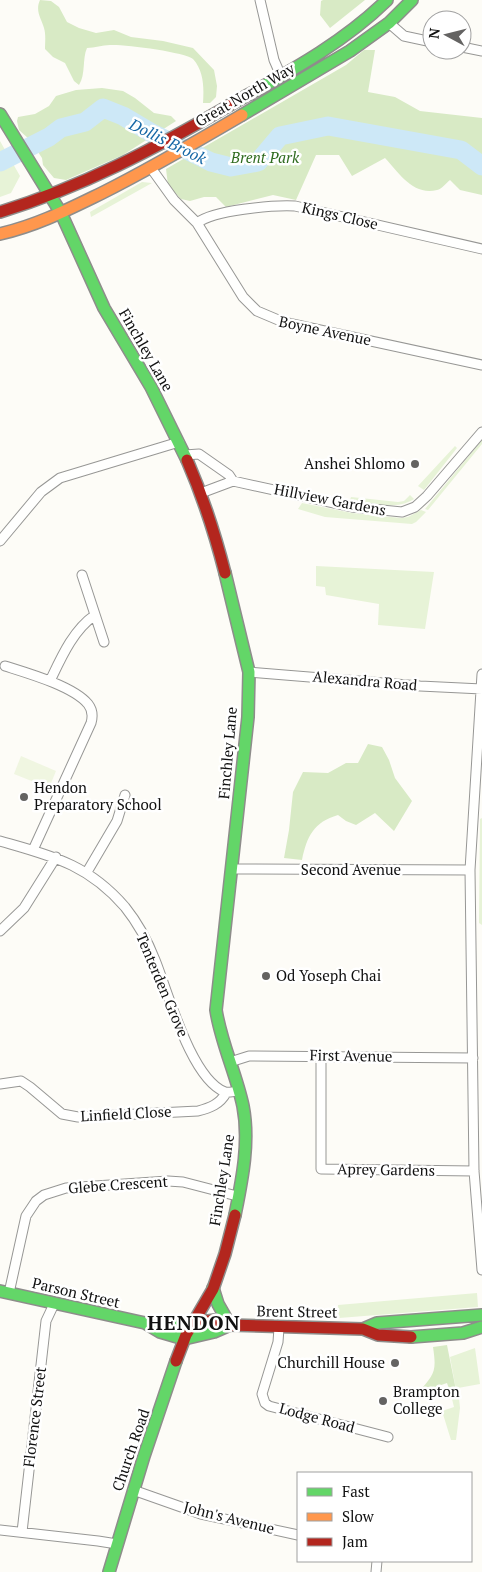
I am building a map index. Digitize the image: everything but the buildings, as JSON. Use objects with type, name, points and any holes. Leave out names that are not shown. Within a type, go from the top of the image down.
[{"type":"main road","name":"Great North Way","points":[[0,212],[50,196],[144,154],[216,114],[336,42],[388,0]]},
{"type":"main road","name":"Great North Way","points":[[0,234],[28,227],[61,213],[151,168],[350,51],[389,23],[412,0]]},
{"type":"main road","name":"Finchley Lane","points":[[3,119],[61,213],[104,308],[150,387],[185,455],[201,493],[218,546],[249,672],[248,717],[216,1010],[219,1032],[245,1114],[246,1137],[237,1196],[227,1241],[213,1288],[204,1307],[184,1339]]},
{"type":"main road","points":[[213,1288],[218,1304],[230,1325]]},
{"type":"main road","name":"Parson Street","points":[[4,1292],[145,1323],[194,1323]]},
{"type":"main road","name":"Brent Street","points":[[363,1329],[378,1323],[482,1315]]},
{"type":"main road","name":"Brent Street","points":[[194,1323],[215,1320],[230,1325],[363,1329],[378,1335],[427,1336],[456,1335],[478,1330],[482,1327]]},
{"type":"main road","name":"Parson Street","points":[[145,1323],[160,1332],[184,1339]]},
{"type":"main road","name":"Brent Street","points":[[184,1339],[214,1332],[230,1325]]},
{"type":"main road","name":"Church Road","points":[[109,1572],[132,1490],[184,1339]]},
{"type":"street","points":[[260,0],[274,60],[281,76]]},
{"type":"street","points":[[389,23],[404,36],[422,40]]},
{"type":"street","name":"Boyne Avenue","points":[[151,168],[174,200],[197,223],[243,297],[256,311],[283,322],[482,365]]},
{"type":"street","name":"Kings Close","points":[[197,223],[203,219],[224,213],[295,206],[482,249]]},
{"type":"street","name":"Hillview Gardens","points":[[185,455],[200,454],[229,475],[234,481],[352,507],[402,512],[415,507],[427,496],[482,432]]},
{"type":"street","points":[[0,541],[41,492],[60,478],[179,442]]},
{"type":"street","points":[[201,493],[234,481]]},
{"type":"street","points":[[82,575],[104,642]]},
{"type":"street","points":[[50,681],[78,630],[87,620],[95,615]]},
{"type":"street","points":[[5,666],[50,681],[81,698],[88,705],[92,716],[91,723],[33,850]]},
{"type":"street","name":"Alexandra Road","points":[[249,672],[481,689]]},
{"type":"street","points":[[482,674],[470,870],[473,1058],[478,1122],[474,1171],[482,1270]]},
{"type":"street","points":[[87,872],[117,821],[125,795]]},
{"type":"street","name":"Tenterden Grove","points":[[0,841],[56,857],[87,872],[125,908],[146,940],[182,1034],[197,1063],[211,1081],[226,1092]]},
{"type":"street","points":[[0,931],[24,908],[56,857]]},
{"type":"street","name":"Second Avenue","points":[[231,869],[470,870]]},
{"type":"street","name":"First Avenue","points":[[230,1062],[249,1056],[473,1058]]},
{"type":"street","name":"Aprey Gardens","points":[[321,1056],[321,1169],[474,1171]]},
{"type":"street","name":"Linfield Close","points":[[0,1084],[21,1081],[62,1114],[78,1117],[198,1111],[222,1100],[226,1092]]},
{"type":"street","points":[[226,1092],[239,1091]]},
{"type":"street","name":"Glebe Crescent","points":[[4,1292],[26,1216],[36,1201],[44,1195],[66,1188],[168,1181],[183,1182],[237,1196]]},
{"type":"street","name":"Florence Street","points":[[22,1532],[46,1321],[54,1304]]},
{"type":"street","name":"Lodge Road","points":[[280,1328],[278,1342],[262,1394],[265,1403],[269,1406],[388,1437]]},
{"type":"street","name":"John's Avenue","points":[[132,1490],[201,1514],[297,1535]]},
{"type":"street","points":[[0,1530],[117,1544]]},
{"type":"green space","points":[[40,0],[51,1],[59,7],[67,22],[79,28],[96,33],[114,30],[131,37],[163,41],[193,48],[214,70],[217,86],[216,97],[210,103],[203,103],[201,74],[197,64],[188,56],[167,51],[117,45],[87,48],[79,85],[74,81],[65,63],[53,57],[45,49],[45,30],[38,11]]},
{"type":"green space","points":[[365,0],[330,28],[320,15],[321,1]]},
{"type":"green space","name":"Brent Park","points":[[364,50],[375,50],[368,92],[395,97],[420,111],[482,118],[482,195],[460,190],[450,180],[439,189],[421,190],[407,182],[385,158],[352,176],[339,155],[316,155],[296,200],[273,195],[226,207],[216,197],[204,197],[190,201],[181,199],[168,185],[166,169],[346,65]]},
{"type":"green space","points":[[102,88],[123,91],[154,113],[171,116],[176,121],[123,155],[66,180],[54,178],[43,165],[42,158],[30,140],[19,130],[18,117],[35,114],[49,106],[56,96],[76,90]]},
{"type":"green space","points":[[0,141],[20,176],[11,193],[0,197]]},
{"type":"green space","points":[[142,182],[152,183],[91,217],[90,212]]},
{"type":"green space","points":[[482,440],[482,444],[428,510],[425,509]]},
{"type":"green space","points":[[455,446],[457,448],[424,490],[418,486]]},
{"type":"green space","points":[[410,495],[414,499],[399,505],[374,504],[350,500],[351,497],[398,502],[404,501]]},
{"type":"green space","points":[[302,503],[352,513],[401,518],[408,517],[421,510],[426,512],[412,524],[325,517],[298,509]]},
{"type":"green space","points":[[316,566],[434,572],[425,629],[378,625],[379,604],[326,595],[325,587],[316,586]]},
{"type":"green space","points":[[368,744],[382,747],[395,778],[412,801],[394,831],[375,813],[356,825],[338,815],[323,822],[313,831],[306,844],[302,860],[284,858],[293,792],[303,772],[328,773],[346,763],[358,763]]},
{"type":"green space","points":[[21,756],[56,771],[49,788],[14,774]]},
{"type":"green space","points":[[482,818],[482,925],[479,923],[480,819]]},
{"type":"green space","points":[[477,1293],[478,1307],[339,1318],[338,1305]]},
{"type":"green space","points":[[447,1345],[457,1395],[451,1395],[447,1383],[418,1393],[433,1373],[435,1362],[433,1347]]},
{"type":"green space","points":[[475,1348],[480,1384],[458,1388],[460,1408],[456,1440],[451,1440],[442,1411],[454,1407],[451,1395],[457,1395],[450,1357]]},
{"type":"waterway","name":"Dollis Brook","points":[[0,162],[49,137],[61,128],[85,122],[103,108],[123,116],[150,132],[211,162],[231,167],[258,162],[280,136],[328,126],[461,150],[482,166]]},
{"type":"traffic: fast","points":[[230,105],[332,45],[387,0]]},
{"type":"traffic: fast","points":[[242,115],[350,51],[389,23],[412,0]]},
{"type":"traffic: fast","points":[[0,114],[61,213],[104,308],[151,387],[187,460]]},
{"type":"traffic: fast","points":[[225,573],[249,672],[248,717],[216,1010],[221,1034],[240,1094],[245,1120],[244,1161],[235,1215]]},
{"type":"traffic: fast","points":[[213,1288],[218,1304],[230,1325]]},
{"type":"traffic: fast","points":[[0,1291],[145,1323],[194,1323]]},
{"type":"traffic: fast","points":[[363,1329],[377,1323],[482,1315]]},
{"type":"traffic: fast","points":[[145,1323],[160,1332],[184,1339]]},
{"type":"traffic: fast","points":[[184,1339],[214,1332],[230,1325]]},
{"type":"traffic: fast","points":[[411,1337],[463,1333],[482,1327]]},
{"type":"traffic: fast","points":[[109,1572],[144,1456],[176,1361]]},
{"type":"traffic: slow","points":[[0,234],[40,222],[102,193],[242,115]]},
{"type":"traffic: jam","points":[[0,212],[60,191],[118,165],[230,105]]},
{"type":"traffic: jam","points":[[187,460],[208,516],[225,573]]},
{"type":"traffic: jam","points":[[176,1361],[186,1335],[213,1289],[225,1254],[235,1215]]},
{"type":"traffic: jam","points":[[194,1323],[215,1320],[230,1325],[363,1329],[378,1335],[411,1337]]},
{"type":"place","name":"Anshei Shlomo","points":[[415,464]]},
{"type":"place","name":"Hendon Preparatory School","points":[[24,797]]},
{"type":"place","name":"Od Yoseph Chai","points":[[266,976]]},
{"type":"place","name":"Churchill House","points":[[395,1363]]},
{"type":"place","name":"Brampton College","points":[[383,1401]]},
{"type":"district","name":"HENDON","points":[[194,1323]]}]
